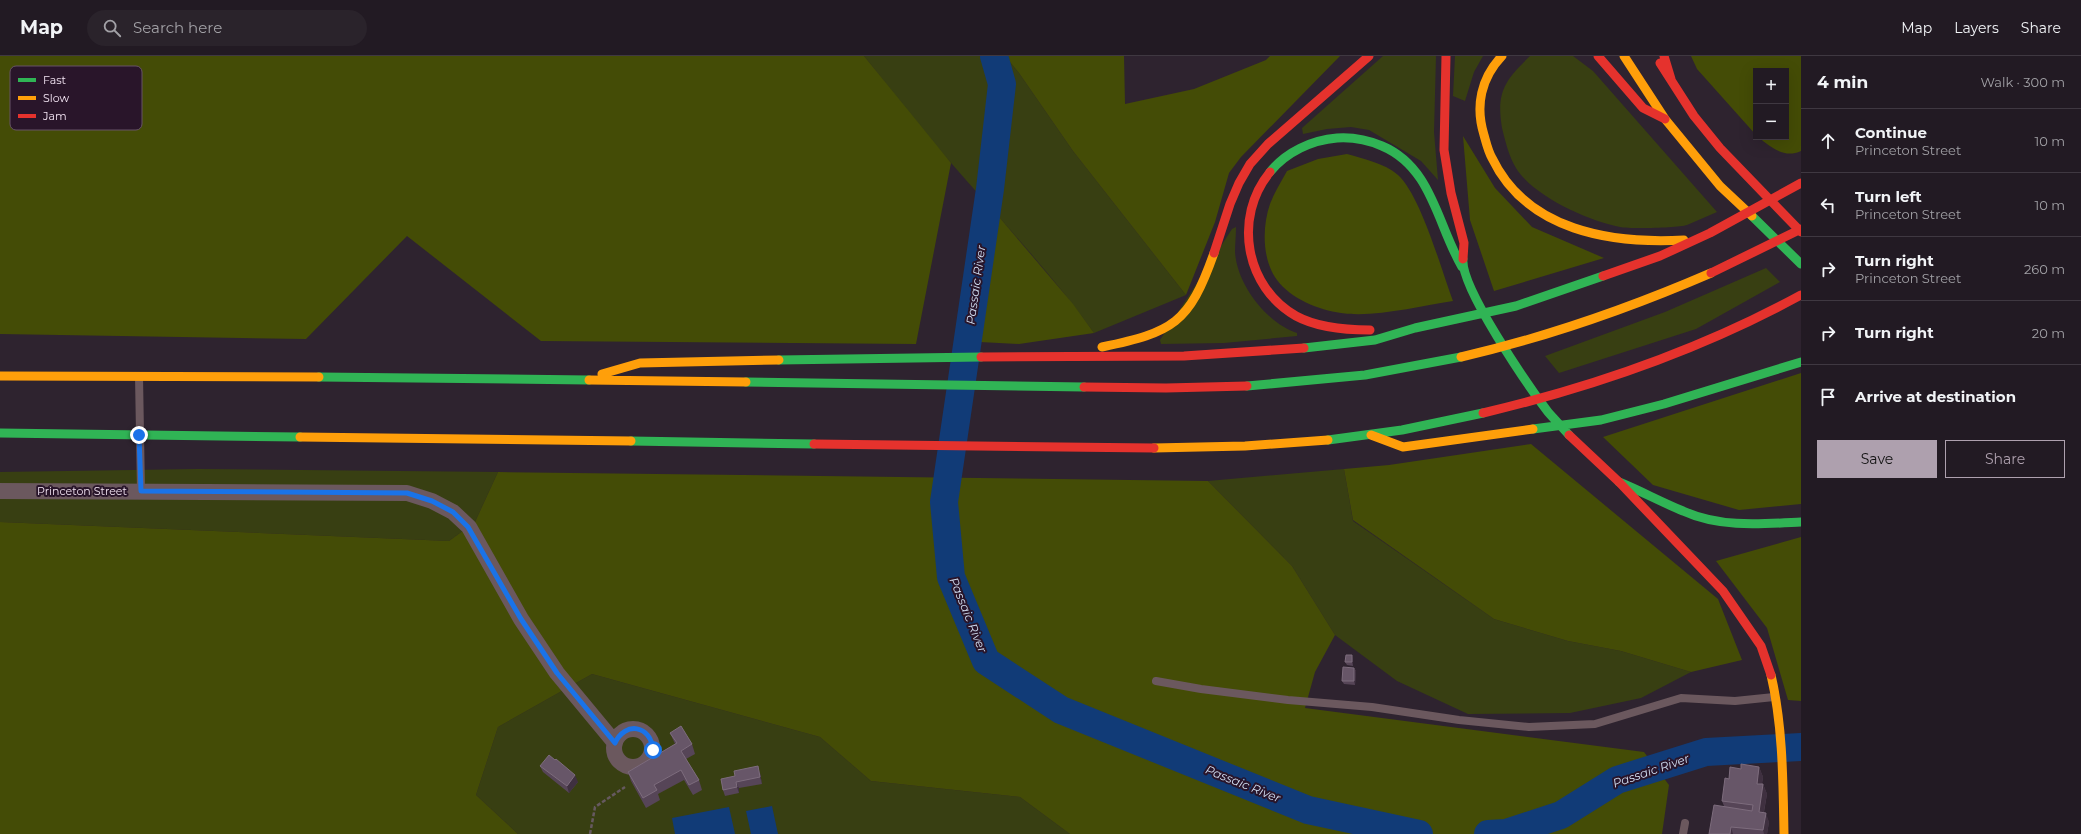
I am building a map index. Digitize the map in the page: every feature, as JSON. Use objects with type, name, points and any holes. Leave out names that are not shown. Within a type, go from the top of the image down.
[{"type":"main road","points":[[1066,355],[1144,337],[1168,327],[1181,317],[1189,307],[1202,283],[1236,192],[1251,163],[1268,144],[1369,56]]},
{"type":"main road","points":[[1446,56],[1444,150],[1451,193],[1464,243],[1462,267]]},
{"type":"main road","points":[[1502,56],[1485,78],[1480,99],[1480,117],[1484,140],[1492,158],[1510,187],[1519,197],[1549,219],[1571,229],[1590,234],[1646,242],[1695,239]]},
{"type":"main road","points":[[1598,56],[1643,108],[1665,119]]},
{"type":"main road","points":[[1624,56],[1665,119],[1720,186],[1801,264]]},
{"type":"main road","points":[[0,376],[139,374],[577,381],[1222,388],[1325,380],[1388,372],[1431,364],[1540,337],[1625,308],[1681,287],[1744,259],[1801,230],[1720,148],[1694,116],[1656,56]]},
{"type":"main road","points":[[1664,56],[1671,80]]},
{"type":"main road","points":[[1415,328],[1338,329],[1315,324],[1300,318],[1280,304],[1258,277],[1248,252],[1247,233],[1249,216],[1263,180],[1286,156],[1313,142],[1337,138],[1358,139],[1391,150],[1410,164],[1422,178],[1432,196],[1450,247],[1462,267],[1494,334],[1528,386],[1573,439],[1619,482],[1723,591],[1761,646],[1771,677],[1775,697],[1783,777],[1784,834]]},
{"type":"main road","points":[[577,381],[640,363],[985,358],[1066,355],[1184,356],[1299,349],[1374,340],[1415,328],[1516,306],[1660,256],[1710,233],[1801,183]]},
{"type":"main road","points":[[0,433],[984,447],[1204,448],[1288,443],[1371,435],[1507,408],[1578,388],[1657,361],[1724,334],[1799,297]]},
{"type":"main road","points":[[1371,435],[1403,447],[1601,420],[1664,404],[1801,362]]},
{"type":"main road","points":[[1619,482],[1645,492],[1684,512],[1715,521],[1752,525],[1801,522]]},
{"type":"street","name":"Princeton Street","points":[[0,491],[407,493],[439,504],[453,512],[468,527],[521,619],[557,673],[615,743]]},
{"type":"lane","points":[[139,374],[141,491]]},
{"type":"lane","points":[[1156,681],[1201,689],[1274,698],[1372,707],[1459,720],[1529,727],[1595,724],[1682,698],[1735,701],[1775,697]]},
{"type":"lane","points":[[1683,834],[1685,823]]},
{"type":"path","points":[[590,834],[595,807],[625,787]]},
{"type":"green space","points":[[0,56],[864,56],[951,163],[916,344],[541,341],[407,236],[306,339],[0,334]]},
{"type":"green space","points":[[864,56],[1005,56],[1019,73],[1073,151],[1186,295],[1094,333],[1043,268],[929,138]]},
{"type":"green space","points":[[1005,56],[1124,56],[1125,104],[1194,89],[1266,60],[1270,56],[1340,56],[1241,157],[1229,173],[1215,222],[1186,295],[1073,151],[1019,73]]},
{"type":"green space","points":[[1383,56],[1436,56],[1434,132],[1438,180],[1421,161],[1369,130],[1351,127],[1327,129],[1303,134],[1302,128]]},
{"type":"green space","points":[[1455,56],[1483,56],[1474,72],[1465,101],[1453,96]]},
{"type":"green space","points":[[1530,56],[1573,56],[1593,71],[1717,212],[1682,226],[1654,228],[1620,227],[1593,219],[1562,206],[1535,188],[1516,168],[1509,154],[1500,116],[1500,105],[1504,88],[1514,72]]},
{"type":"green space","points":[[1691,56],[1801,56],[1801,151],[1789,154],[1783,153],[1762,140],[1789,140],[1789,68],[1753,68],[1753,132],[1697,69]]},
{"type":"green space","points":[[1463,136],[1495,188],[1532,227],[1604,258],[1494,291],[1470,220]]},
{"type":"green space","points":[[1347,154],[1387,167],[1398,175],[1406,185],[1415,199],[1430,234],[1453,301],[1382,313],[1341,313],[1315,306],[1298,298],[1283,287],[1277,280],[1268,263],[1265,233],[1267,213],[1280,183],[1287,171],[1318,159]]},
{"type":"green space","points":[[994,211],[1073,304],[1094,333],[1019,344],[980,342]]},
{"type":"green space","points":[[1236,227],[1235,252],[1241,277],[1256,301],[1265,312],[1275,321],[1297,333],[1297,336],[1224,343],[1161,344],[1160,340],[1232,229]]},
{"type":"green space","points":[[1766,268],[1780,282],[1696,329],[1559,373],[1545,356],[1665,312]]},
{"type":"green space","points":[[1801,373],[1801,504],[1739,510],[1653,485],[1603,437]]},
{"type":"green space","points":[[1531,444],[1718,599],[1742,660],[1691,672],[1621,651],[1568,641],[1494,619],[1353,520],[1344,469],[1389,465]]},
{"type":"green space","points":[[198,469],[498,472],[475,522],[449,541],[0,522],[0,472]]},
{"type":"green space","points":[[1344,469],[1353,521],[1494,619],[1568,641],[1621,651],[1691,672],[1641,698],[1570,713],[1468,714],[1397,681],[1335,635],[1292,566],[1208,481]]},
{"type":"green space","points":[[498,472],[1208,481],[1292,566],[1335,635],[1315,672],[1305,708],[1644,752],[1669,785],[1662,834],[1070,834],[1020,797],[871,781],[820,737],[592,674],[498,727],[476,795],[518,834],[0,834],[0,522],[449,541],[475,522]]},
{"type":"green space","points":[[1801,537],[1801,701],[1788,700],[1767,628],[1716,561]]},
{"type":"green space","points":[[592,674],[820,737],[871,781],[1020,797],[1070,834],[518,834],[476,795],[498,727]]},
{"type":"water","points":[[772,806],[778,834],[751,834],[746,811]]},
{"type":"water","points":[[729,807],[735,834],[675,834],[672,818]]},
{"type":"building","points":[[1346,655],[1352,655],[1352,662],[1345,662]]},
{"type":"building","points":[[1343,667],[1354,668],[1354,681],[1342,681]]},
{"type":"building","points":[[681,726],[692,744],[681,751],[699,780],[689,785],[681,770],[654,785],[657,790],[643,798],[628,772],[677,743],[670,733]]},
{"type":"building","points":[[549,755],[575,775],[567,786],[540,766]]},
{"type":"building","points":[[1741,764],[1759,767],[1757,784],[1763,784],[1759,812],[1766,813],[1763,830],[1731,827],[1730,834],[1709,834],[1714,805],[1752,811],[1753,805],[1722,801],[1725,778],[1729,779],[1730,767],[1741,769]]},
{"type":"building","points":[[758,766],[760,777],[736,782],[737,787],[723,790],[721,779],[735,776],[734,771]]},
{"type":"waterway","name":"Passaic River","points":[[994,56],[1002,84],[990,189],[944,502],[951,577],[986,661],[1061,710],[1308,810],[1419,834]]},
{"type":"waterway","name":"Passaic River","points":[[1488,834],[1506,833],[1561,815],[1617,780],[1706,752],[1801,747]]},
{"type":"traffic: fast","points":[[1270,172],[1276,165],[1292,153],[1318,141],[1348,138],[1371,142],[1382,146],[1399,155],[1423,182],[1462,267]]},
{"type":"traffic: fast","points":[[1752,216],[1801,264]]},
{"type":"traffic: fast","points":[[1463,259],[1465,273],[1472,291],[1497,337],[1548,412],[1569,435]]},
{"type":"traffic: fast","points":[[1304,348],[1375,340],[1415,328],[1516,306],[1603,276]]},
{"type":"traffic: fast","points":[[779,360],[981,357]]},
{"type":"traffic: fast","points":[[1247,386],[1365,375],[1461,357]]},
{"type":"traffic: fast","points":[[1533,429],[1601,420],[1664,404],[1801,362]]},
{"type":"traffic: fast","points":[[319,377],[589,380]]},
{"type":"traffic: fast","points":[[746,382],[1084,387]]},
{"type":"traffic: fast","points":[[1328,440],[1402,430],[1483,413]]},
{"type":"traffic: fast","points":[[0,433],[300,437]]},
{"type":"traffic: fast","points":[[631,441],[814,444]]},
{"type":"traffic: fast","points":[[1619,482],[1683,511],[1712,520],[1741,524],[1801,522]]},
{"type":"traffic: slow","points":[[1502,56],[1489,74],[1485,83],[1480,103],[1480,114],[1481,124],[1489,152],[1507,183],[1526,202],[1549,217],[1574,228],[1600,235],[1628,239],[1656,241],[1684,240]]},
{"type":"traffic: slow","points":[[1624,56],[1665,119],[1720,186],[1752,216]]},
{"type":"traffic: slow","points":[[1102,347],[1146,336],[1175,321],[1186,310],[1196,296],[1214,253]]},
{"type":"traffic: slow","points":[[1461,357],[1588,321],[1681,286],[1711,273]]},
{"type":"traffic: slow","points":[[602,374],[640,363],[779,360]]},
{"type":"traffic: slow","points":[[0,376],[319,377]]},
{"type":"traffic: slow","points":[[589,380],[746,382]]},
{"type":"traffic: slow","points":[[1371,435],[1403,447],[1533,429]]},
{"type":"traffic: slow","points":[[300,437],[631,441]]},
{"type":"traffic: slow","points":[[1154,448],[1245,446],[1328,440]]},
{"type":"traffic: slow","points":[[1771,675],[1780,734],[1783,774],[1784,834]]},
{"type":"traffic: jam","points":[[1214,253],[1230,204],[1239,183],[1250,164],[1268,144],[1369,56]]},
{"type":"traffic: jam","points":[[1446,56],[1444,150],[1451,193],[1464,243],[1463,259]]},
{"type":"traffic: jam","points":[[1598,56],[1643,108],[1665,119]]},
{"type":"traffic: jam","points":[[1664,56],[1671,79]]},
{"type":"traffic: jam","points":[[1660,63],[1694,116],[1720,148],[1801,232]]},
{"type":"traffic: jam","points":[[1270,172],[1258,190],[1251,209],[1249,230],[1250,250],[1256,270],[1265,288],[1279,303],[1304,320],[1332,328],[1370,330]]},
{"type":"traffic: jam","points":[[1603,276],[1660,256],[1710,233],[1801,183]]},
{"type":"traffic: jam","points":[[1711,273],[1801,229]]},
{"type":"traffic: jam","points":[[1483,413],[1565,391],[1646,364],[1725,333],[1801,295]]},
{"type":"traffic: jam","points":[[981,357],[1184,356],[1304,348]]},
{"type":"traffic: jam","points":[[1084,387],[1166,388],[1247,386]]},
{"type":"traffic: jam","points":[[1569,435],[1619,482],[1723,591],[1761,646],[1771,675]]},
{"type":"traffic: jam","points":[[814,444],[1154,448]]},
{"type":"route","points":[[139,435],[141,491],[407,493],[432,501],[453,512],[468,527],[491,563],[521,619],[557,673],[615,743],[617,737],[622,733],[634,728],[646,733],[650,737],[653,750]]}]
